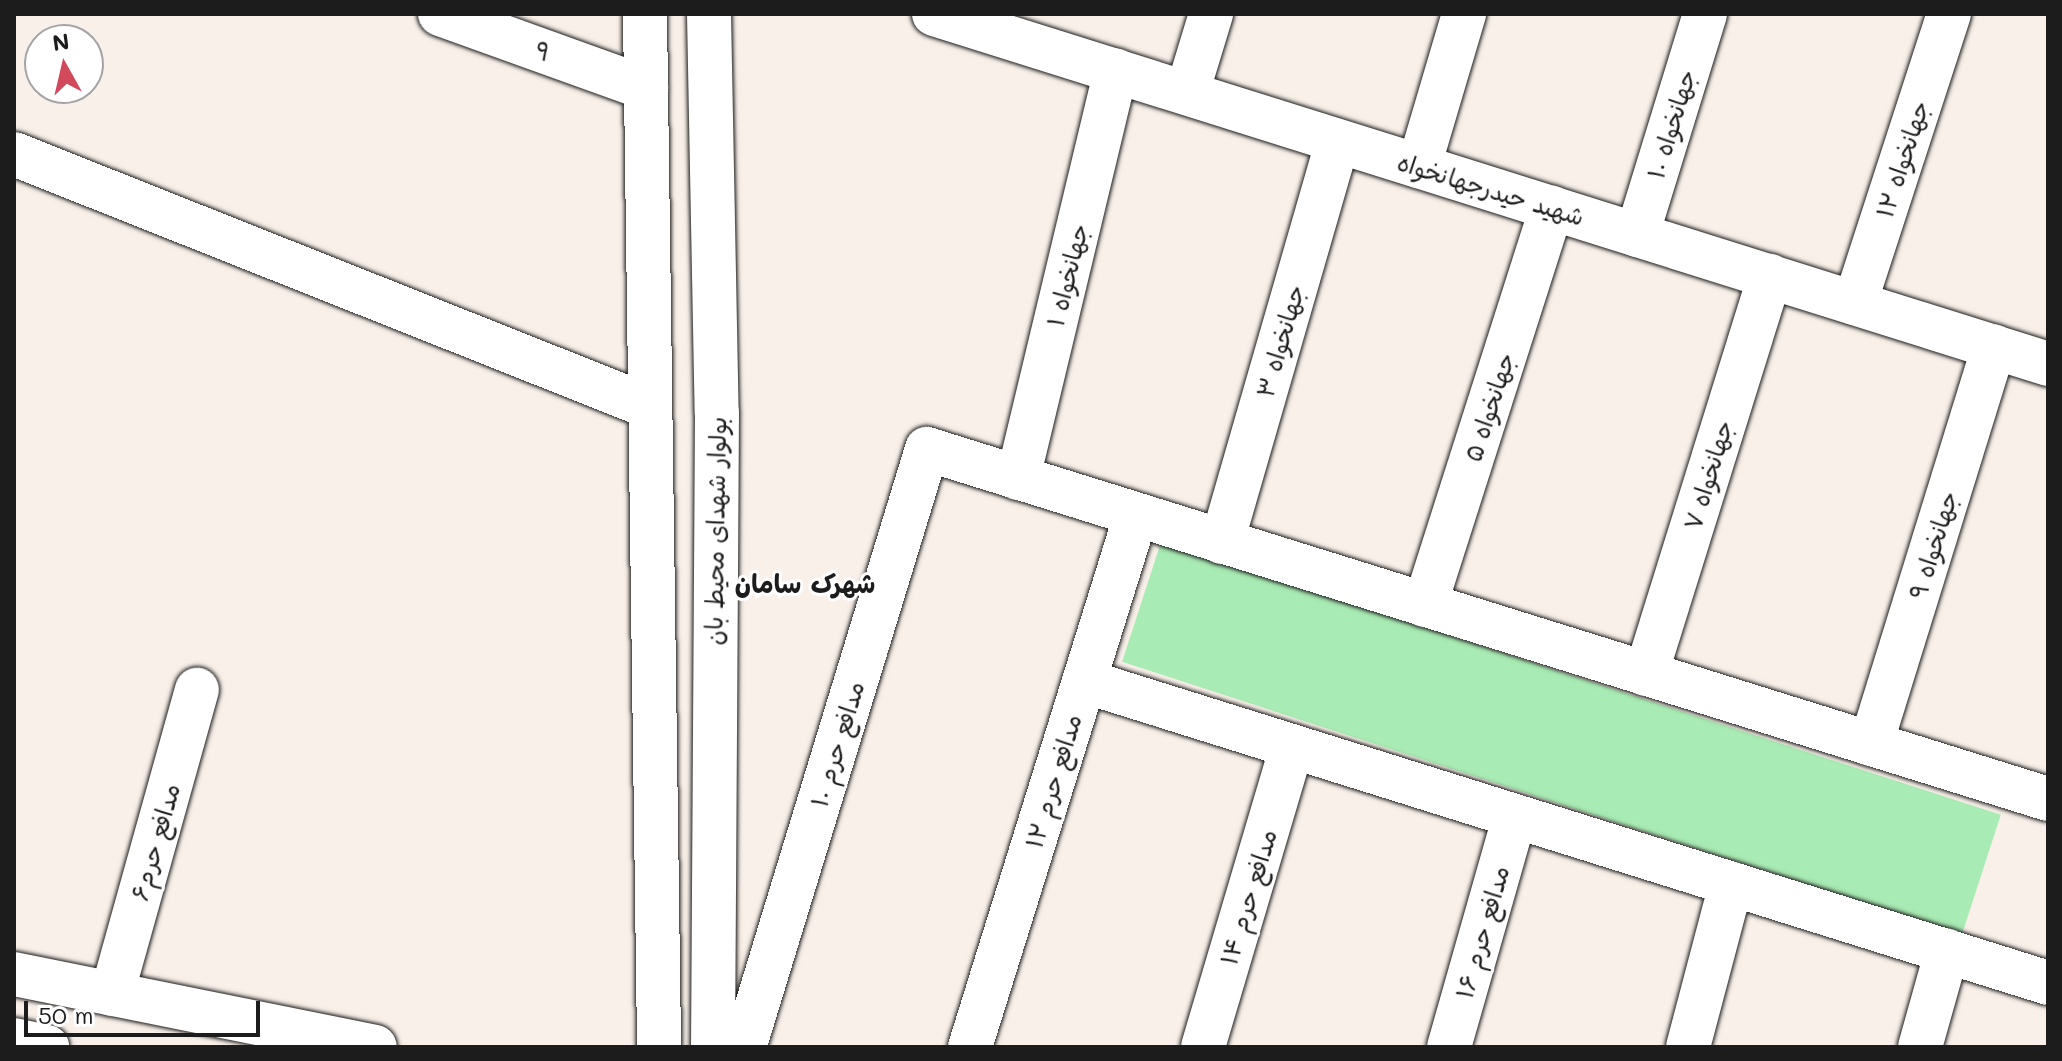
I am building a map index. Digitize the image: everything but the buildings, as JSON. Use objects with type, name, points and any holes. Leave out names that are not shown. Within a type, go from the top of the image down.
[{"type":"street","name":"۹","points":[[440,14],[646,88]]},
{"type":"street","points":[[645,14],[659,1047]]},
{"type":"street","name":"بولوار شهدای محیط بان","points":[[709,14],[717,413],[737,1040]]},
{"type":"street","name":"شهید حیدرجهانخواه","points":[[934,14],[976,20],[1116,71],[2048,364]]},
{"type":"street","points":[[1187,93],[1211,14]]},
{"type":"street","points":[[1419,166],[1464,14]]},
{"type":"street","name":"جهانخواه ۱۰","points":[[1637,235],[1705,14]]},
{"type":"street","name":"جهانخواه ۱۲","points":[[1855,303],[1949,14]]},
{"type":"street","name":"جهانخواه ۱","points":[[1018,478],[1116,71]]},
{"type":"street","name":"جهانخواه ۳","points":[[1222,542],[1338,141]]},
{"type":"street","points":[[14,154],[650,412],[717,413]]},
{"type":"street","name":"جهانخواه ۵","points":[[1425,605],[1552,208]]},
{"type":"street","name":"جهانخواه ۷","points":[[1646,674],[1770,276]]},
{"type":"street","name":"جهانخواه ۹","points":[[1871,744],[1994,347]]},
{"type":"street","name":"مدافع حرم ۱۰","points":[[737,1040],[927,449],[1018,478]]},
{"type":"street","points":[[1018,478],[2048,799]]},
{"type":"street","name":"مدافع حرم ۱۲","points":[[970,1047],[1136,515]]},
{"type":"street","points":[[1084,681],[2048,983]]},
{"type":"street","name":"مدافع حرم۶","points":[[112,994],[197,690]]},
{"type":"street","name":"مدافع حرم ۱۴","points":[[1203,1047],[1292,747]]},
{"type":"street","name":"مدافع حرم ۱۶","points":[[1449,1047],[1515,816]]},
{"type":"street","points":[[1688,1047],[1731,884]]},
{"type":"street","points":[[1920,1047],[1947,951]]},
{"type":"street","points":[[14,974],[375,1047]]},
{"type":"street","points":[[14,1040],[47,1047]]},
{"type":"green space","points":[[1161,542],[2001,815],[1962,935],[1122,662]]},
{"type":"district","name":"شهرک سامان","points":[[805,584]]}]
